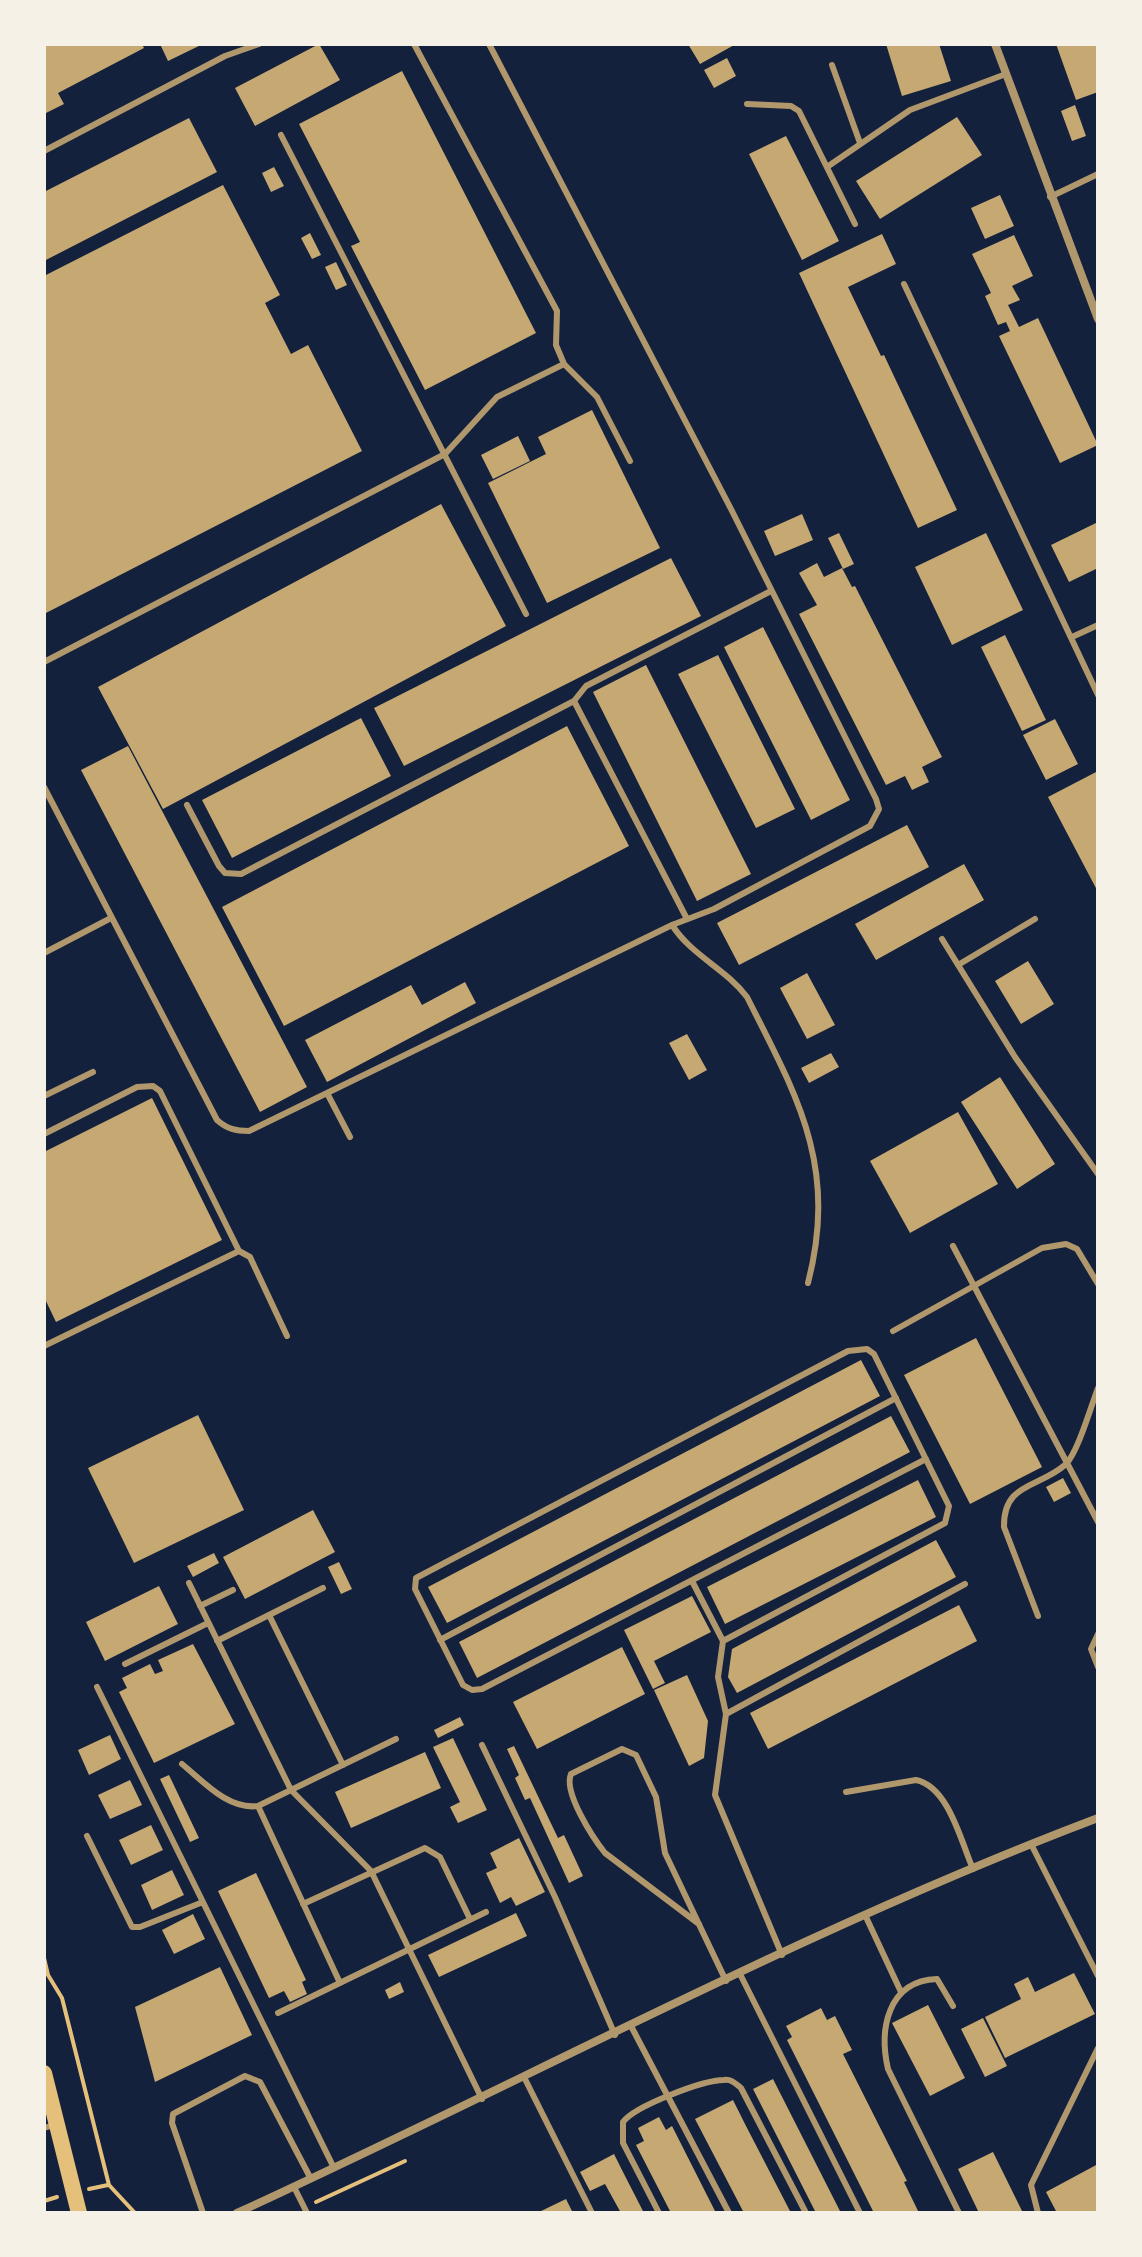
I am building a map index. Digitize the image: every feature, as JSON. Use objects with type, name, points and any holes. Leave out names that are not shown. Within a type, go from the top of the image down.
[{"type":"main road","points":[[44,2073],[50,2126],[79,2213]]},
{"type":"street","points":[[995,44],[1098,319]]},
{"type":"street","points":[[237,2213],[525,2079],[740,1974],[973,1869],[1098,1818]]},
{"type":"lane","points":[[44,151],[225,56],[259,44]]},
{"type":"lane","points":[[414,44],[557,311],[556,345],[564,364],[574,379],[584,383],[597,397],[630,461]]},
{"type":"lane","points":[[44,787],[217,1120],[225,1127],[249,1131],[672,925],[714,909],[870,826],[879,809],[771,591],[489,44]]},
{"type":"lane","points":[[832,65],[860,143]]},
{"type":"lane","points":[[827,167],[910,110],[1006,74]]},
{"type":"lane","points":[[747,104],[791,106],[799,111],[855,224]]},
{"type":"lane","points":[[281,135],[526,614]]},
{"type":"lane","points":[[1050,197],[1098,174]]},
{"type":"lane","points":[[904,284],[1098,695]]},
{"type":"lane","points":[[44,662],[445,454],[497,397],[564,364]]},
{"type":"lane","points":[[187,805],[219,866],[225,873],[241,874],[574,701],[586,686],[771,591]]},
{"type":"lane","points":[[1072,637],[1098,625]]},
{"type":"lane","points":[[574,701],[687,919]]},
{"type":"lane","points":[[44,953],[111,918]]},
{"type":"lane","points":[[958,965],[1035,919]]},
{"type":"lane","points":[[672,925],[684,943],[738,985],[747,997],[798,1098],[809,1131],[820,1217],[808,1283]]},
{"type":"lane","points":[[942,939],[1015,1057],[1098,1174]]},
{"type":"lane","points":[[44,1096],[93,1072]]},
{"type":"lane","points":[[44,1134],[137,1087],[153,1086],[160,1091],[239,1251],[250,1257],[287,1336]]},
{"type":"lane","points":[[327,1093],[350,1137]]},
{"type":"lane","points":[[893,1331],[1042,1248],[1066,1244],[1077,1249],[1098,1284]]},
{"type":"lane","points":[[953,1246],[1098,1522]]},
{"type":"lane","points":[[44,1346],[239,1251]]},
{"type":"lane","points":[[723,1641],[945,1523],[949,1506],[926,1459],[896,1398],[874,1354],[858,1347],[848,1351],[416,1578],[415,1589],[463,1685],[472,1690],[482,1689],[926,1459]]},
{"type":"lane","points":[[1038,1616],[1004,1527],[1004,1514],[1014,1495],[1067,1463],[1098,1388]]},
{"type":"lane","points":[[440,1640],[896,1398]]},
{"type":"lane","points":[[692,1581],[723,1641],[718,1677],[726,1714],[715,1795],[782,1955]]},
{"type":"lane","points":[[189,1583],[291,1790],[371,1871],[482,2099]]},
{"type":"lane","points":[[726,1714],[965,1584]]},
{"type":"lane","points":[[217,1641],[323,1588]]},
{"type":"lane","points":[[200,1606],[233,1590]]},
{"type":"lane","points":[[269,1615],[343,1765]]},
{"type":"lane","points":[[125,1664],[208,1623]]},
{"type":"lane","points":[[1098,1634],[1091,1649],[1098,1667]]},
{"type":"lane","points":[[97,1687],[334,2168]]},
{"type":"lane","points":[[182,1764],[231,1803],[244,1808],[258,1806],[396,1739]]},
{"type":"lane","points":[[482,1745],[555,1897],[615,2035]]},
{"type":"lane","points":[[699,1924],[605,1853],[593,1839],[569,1788],[571,1774],[622,1749],[636,1755],[656,1797],[665,1853],[699,1924],[726,1981]]},
{"type":"lane","points":[[846,1792],[916,1780],[927,1782],[943,1801],[973,1869]]},
{"type":"lane","points":[[258,1806],[340,1983]]},
{"type":"lane","points":[[87,1836],[132,1927],[203,1902]]},
{"type":"lane","points":[[1031,1844],[1098,1976]]},
{"type":"lane","points":[[303,1904],[416,1850],[434,1851],[470,1919]]},
{"type":"lane","points":[[278,2013],[486,1912]]},
{"type":"lane","points":[[866,1917],[901,1992]]},
{"type":"lane","points":[[740,1974],[860,2213]]},
{"type":"lane","points":[[953,2006],[937,1979],[901,1992],[886,2016],[888,2069],[959,2213]]},
{"type":"lane","points":[[631,2026],[729,2213]]},
{"type":"lane","points":[[1038,2213],[1031,2185],[1098,2048]]},
{"type":"lane","points":[[203,2213],[172,2123],[173,2114],[245,2076],[260,2082],[311,2179]]},
{"type":"lane","points":[[525,2079],[592,2213]]},
{"type":"lane","points":[[659,2213],[621,2132],[627,2117],[668,2096],[722,2079],[733,2081],[741,2088],[806,2213]]},
{"type":"lane","points":[[294,2187],[306,2210]]},
{"type":"path","points":[[44,1958],[48,1975],[62,1998],[109,2185],[135,2213]]},
{"type":"path","points":[[306,2210],[405,2161]]},
{"type":"building","points":[[142,44],[144,48],[58,93],[64,104],[44,114],[44,45]]},
{"type":"building","points":[[160,44],[203,44],[168,61]]},
{"type":"building","points":[[319,44],[340,80],[255,126],[235,88]]},
{"type":"building","points":[[688,44],[736,44],[700,64]]},
{"type":"building","points":[[886,44],[939,44],[951,81],[902,96]]},
{"type":"building","points":[[1056,44],[1098,44],[1098,92],[1076,100]]},
{"type":"building","points":[[727,58],[736,76],[714,88],[704,70]]},
{"type":"building","points":[[402,71],[536,333],[425,390],[351,246],[360,242],[299,124]]},
{"type":"building","points":[[1075,105],[1086,136],[1072,141],[1061,111]]},
{"type":"building","points":[[957,117],[982,155],[880,219],[856,181]]},
{"type":"building","points":[[189,118],[217,172],[44,261],[44,192]]},
{"type":"building","points":[[786,136],[839,241],[802,260],[749,154]]},
{"type":"building","points":[[274,167],[284,186],[271,192],[262,173]]},
{"type":"building","points":[[223,185],[280,295],[265,303],[291,354],[308,345],[362,451],[44,614],[44,276]]},
{"type":"building","points":[[1000,195],[1014,226],[985,239],[971,208]]},
{"type":"building","points":[[310,233],[321,255],[312,259],[301,238]]},
{"type":"building","points":[[882,234],[896,264],[848,287],[881,356],[884,355],[957,510],[918,528],[799,273]]},
{"type":"building","points":[[1014,235],[1033,276],[1012,286],[1020,300],[1008,305],[1019,327],[1038,318],[1098,445],[1060,463],[999,336],[1010,331],[1006,322],[998,325],[985,296],[991,293],[972,254]]},
{"type":"building","points":[[336,262],[347,285],[336,290],[325,267]]},
{"type":"building","points":[[592,410],[660,548],[547,603],[488,483],[546,454],[538,437]]},
{"type":"building","points":[[518,436],[530,461],[493,479],[481,455]]},
{"type":"building","points":[[441,504],[506,626],[163,809],[98,687]]},
{"type":"building","points":[[802,514],[813,540],[775,556],[764,531]]},
{"type":"building","points":[[1098,522],[1098,568],[1069,582],[1051,545]]},
{"type":"building","points":[[839,533],[854,564],[843,569],[828,538]]},
{"type":"building","points":[[986,533],[1023,610],[952,645],[915,567]]},
{"type":"building","points":[[671,558],[701,616],[404,766],[374,708]]},
{"type":"building","points":[[817,563],[824,577],[842,568],[852,587],[855,586],[942,757],[922,767],[929,782],[912,790],[905,776],[886,785],[799,614],[817,605],[799,573]]},
{"type":"building","points":[[763,627],[850,800],[811,820],[724,647]]},
{"type":"building","points":[[1005,635],[1046,720],[1022,731],[981,647]]},
{"type":"building","points":[[718,655],[795,809],[756,828],[678,674]]},
{"type":"building","points":[[646,665],[751,874],[697,901],[593,692]]},
{"type":"building","points":[[361,718],[391,776],[232,858],[202,800]]},
{"type":"building","points":[[1055,719],[1078,764],[1046,780],[1023,735]]},
{"type":"building","points":[[567,726],[629,846],[284,1026],[222,907]]},
{"type":"building","points":[[128,746],[307,1087],[260,1112],[81,770]]},
{"type":"building","points":[[1098,771],[1098,892],[1048,797]]},
{"type":"building","points":[[907,825],[929,867],[739,965],[717,923]]},
{"type":"building","points":[[964,864],[984,900],[876,960],[855,924]]},
{"type":"building","points":[[1028,961],[1054,1004],[1021,1024],[995,981]]},
{"type":"building","points":[[807,973],[835,1025],[807,1039],[780,988]]},
{"type":"building","points":[[465,982],[476,1003],[327,1082],[305,1040],[411,985],[422,1005]]},
{"type":"building","points":[[687,1034],[707,1070],[689,1080],[669,1043]]},
{"type":"building","points":[[831,1053],[839,1067],[809,1083],[801,1068]]},
{"type":"building","points":[[1000,1077],[1055,1164],[1017,1189],[961,1102]]},
{"type":"building","points":[[152,1098],[222,1240],[56,1322],[44,1297],[44,1152]]},
{"type":"building","points":[[958,1112],[998,1184],[910,1233],[870,1161]]},
{"type":"building","points":[[976,1338],[1042,1467],[970,1504],[904,1375]]},
{"type":"building","points":[[861,1360],[880,1396],[447,1623],[428,1587]]},
{"type":"building","points":[[198,1415],[244,1510],[134,1563],[88,1468]]},
{"type":"building","points":[[891,1416],[910,1452],[477,1678],[459,1642]]},
{"type":"building","points":[[1063,1478],[1071,1493],[1054,1502],[1046,1487]]},
{"type":"building","points":[[918,1480],[936,1517],[725,1624],[707,1587]]},
{"type":"building","points":[[313,1510],[335,1552],[245,1599],[223,1557]]},
{"type":"building","points":[[936,1540],[956,1577],[737,1693],[728,1677],[732,1649]]},
{"type":"building","points":[[214,1553],[219,1563],[193,1577],[187,1566]]},
{"type":"building","points":[[339,1562],[352,1589],[341,1594],[328,1567]]},
{"type":"building","points":[[159,1586],[178,1624],[105,1661],[86,1622]]},
{"type":"building","points":[[692,1596],[711,1632],[654,1661],[665,1683],[653,1689],[624,1630]]},
{"type":"building","points":[[959,1605],[977,1641],[768,1749],[750,1713]]},
{"type":"building","points":[[193,1644],[235,1724],[154,1763],[119,1692],[127,1688],[122,1678],[150,1664],[155,1674],[163,1671],[158,1660]]},
{"type":"building","points":[[622,1647],[645,1694],[537,1749],[513,1702]]},
{"type":"building","points":[[687,1675],[708,1721],[704,1758],[689,1766],[654,1690]]},
{"type":"building","points":[[460,1717],[464,1725],[438,1738],[434,1730]]},
{"type":"building","points":[[110,1735],[121,1759],[89,1775],[78,1750]]},
{"type":"building","points":[[453,1738],[487,1810],[458,1823],[450,1807],[460,1802],[433,1747]]},
{"type":"building","points":[[514,1746],[558,1838],[564,1835],[583,1876],[569,1883],[530,1798],[525,1800],[515,1778],[519,1775],[507,1749]]},
{"type":"building","points":[[425,1752],[441,1788],[351,1828],[335,1792]]},
{"type":"building","points":[[169,1775],[199,1838],[190,1842],[160,1779]]},
{"type":"building","points":[[130,1780],[142,1805],[110,1819],[98,1795]]},
{"type":"building","points":[[151,1825],[163,1850],[131,1865],[119,1840]]},
{"type":"building","points":[[519,1838],[545,1892],[516,1906],[511,1897],[500,1903],[486,1873],[497,1868],[490,1853]]},
{"type":"building","points":[[172,1870],[184,1895],[152,1910],[141,1885]]},
{"type":"building","points":[[256,1873],[306,1980],[302,1982],[307,1994],[290,2002],[284,1991],[269,1998],[218,1891]]},
{"type":"building","points":[[516,1913],[527,1936],[439,1977],[428,1955]]},
{"type":"building","points":[[193,1914],[205,1939],[174,1954],[162,1930]]},
{"type":"building","points":[[220,1967],[252,2035],[155,2082],[135,2007]]},
{"type":"building","points":[[1074,1973],[1095,2014],[1005,2058],[985,2017],[1021,1999],[1014,1984],[1028,1977],[1035,1992]]},
{"type":"building","points":[[400,1982],[404,1992],[389,1999],[385,1990]]},
{"type":"building","points":[[928,2005],[965,2078],[930,2096],[892,2023]]},
{"type":"building","points":[[821,2008],[827,2020],[835,2016],[852,2050],[843,2054],[907,2181],[904,2182],[919,2213],[874,2213],[787,2040],[792,2037],[786,2026]]},
{"type":"building","points":[[983,2018],[1007,2066],[985,2077],[961,2029]]},
{"type":"building","points":[[773,2079],[841,2213],[816,2213],[753,2089]]},
{"type":"building","points":[[733,2100],[791,2213],[744,2213],[695,2119]]},
{"type":"building","points":[[659,2117],[666,2130],[672,2126],[716,2213],[671,2213],[636,2145],[644,2141],[638,2128]]},
{"type":"building","points":[[993,2152],[1023,2213],[979,2213],[958,2169]]},
{"type":"building","points":[[614,2154],[644,2213],[621,2213],[605,2184],[590,2191],[580,2172]]},
{"type":"building","points":[[1098,2164],[1098,2213],[1057,2213],[1046,2192]]},
{"type":"building","points":[[566,2199],[573,2213],[537,2213]]}]
